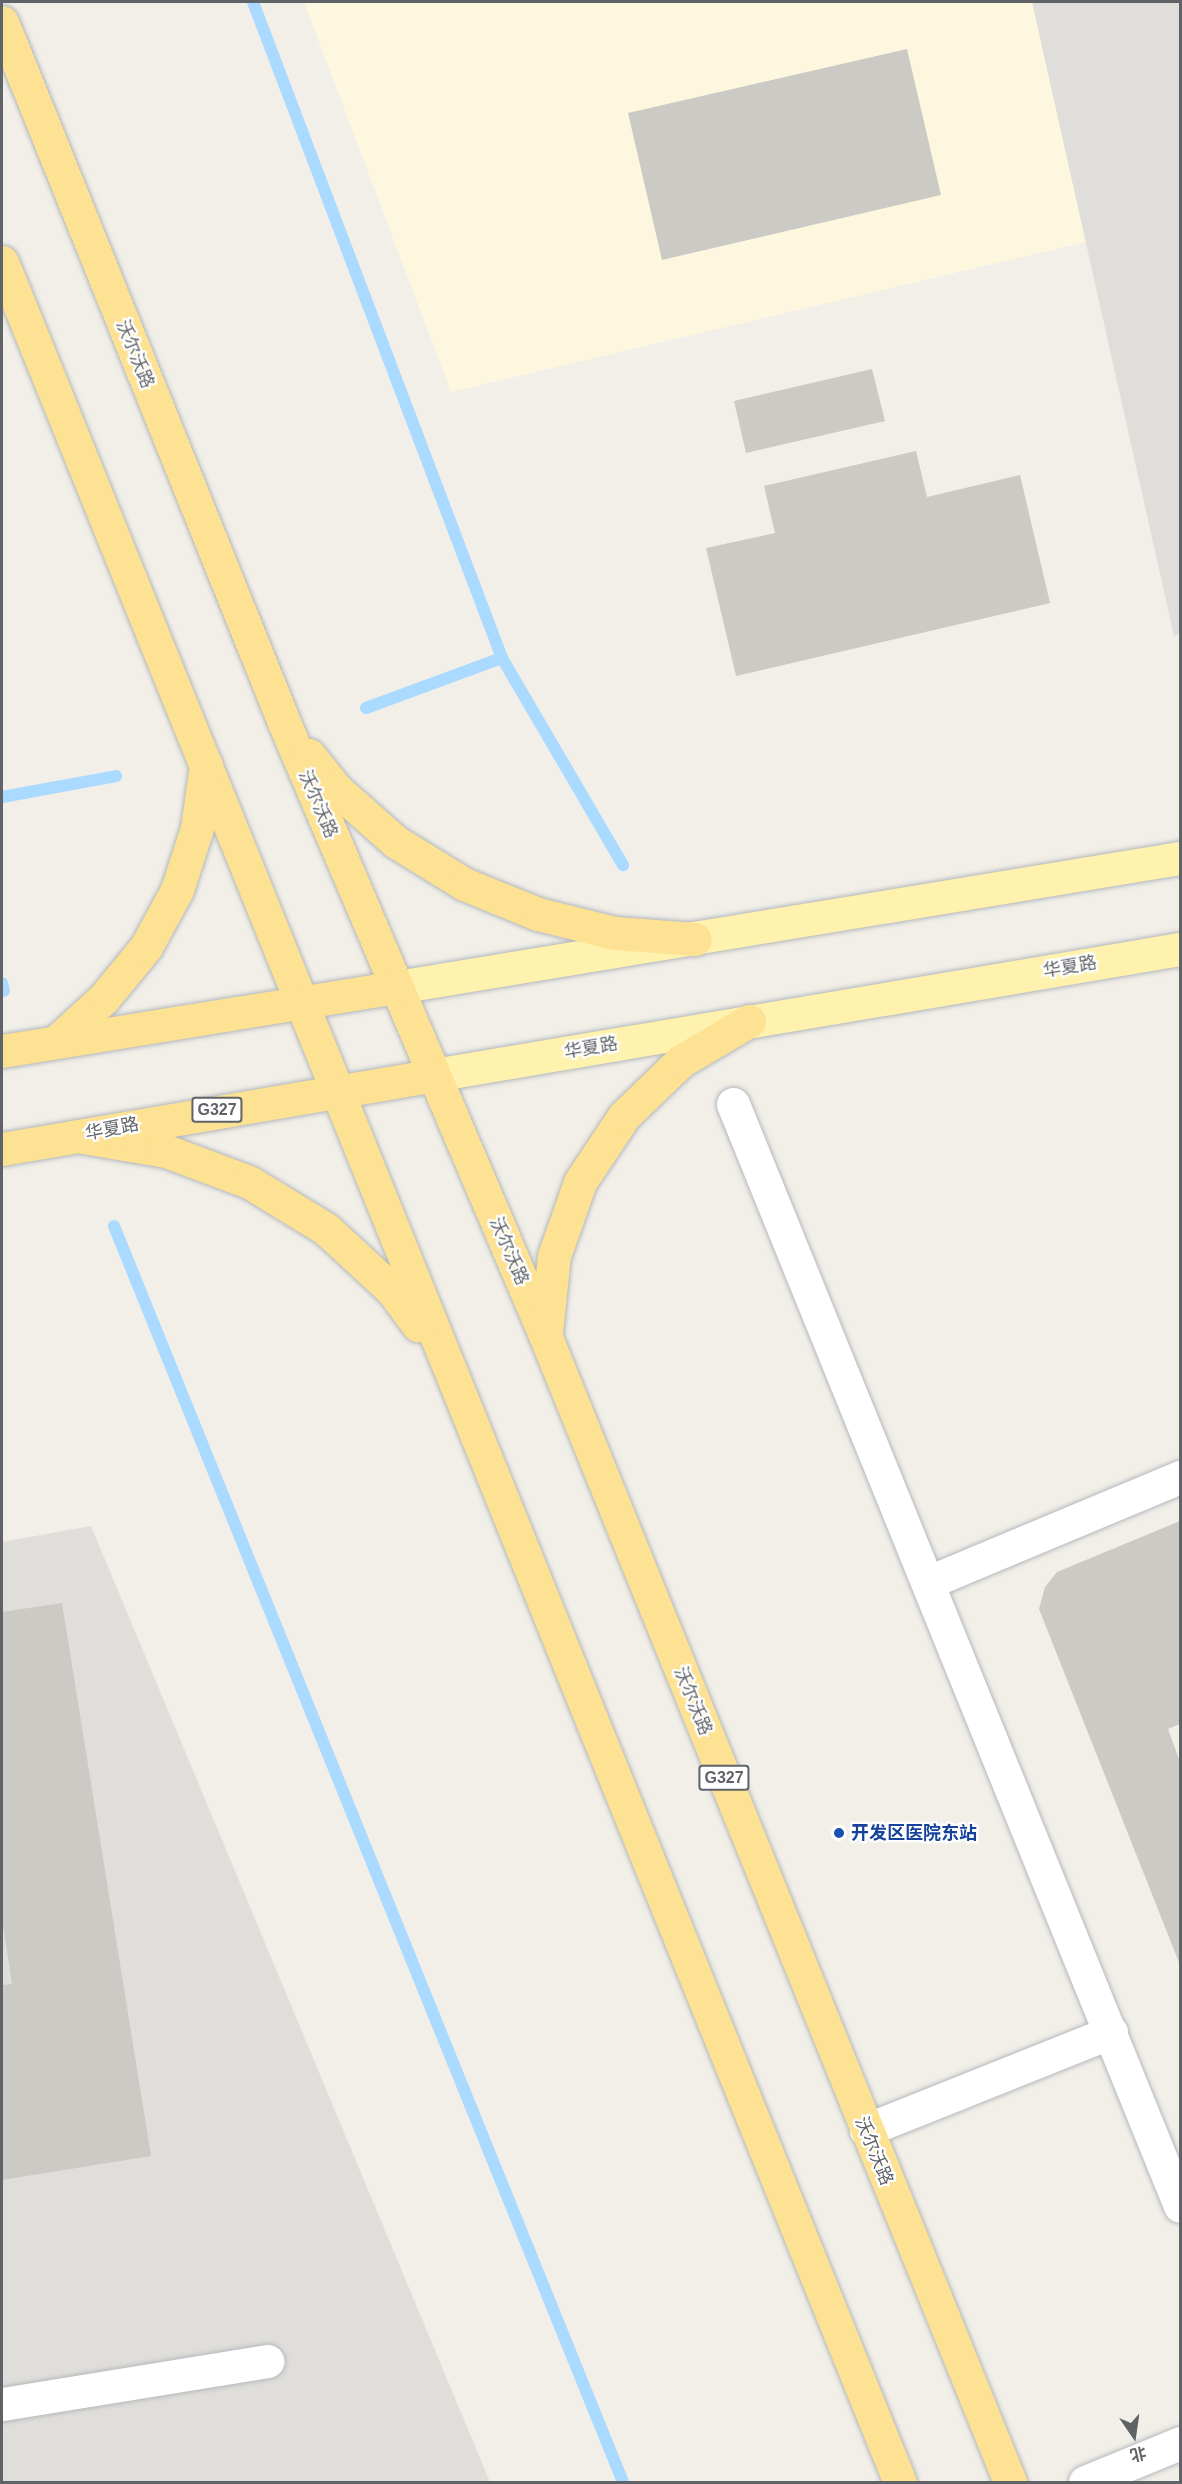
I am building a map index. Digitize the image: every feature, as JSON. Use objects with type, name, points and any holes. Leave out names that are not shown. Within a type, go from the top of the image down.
[{"type":"highway","name":"沃尔沃路","points":[[2,22],[286,727],[545,1335],[1010,2482]]},
{"type":"highway","points":[[2,262],[445,1362],[900,2482]]},
{"type":"highway","points":[[286,727],[336,789],[396,842],[464,884],[549,917],[615,933],[695,939]]},
{"type":"highway","points":[[56,1042],[104,998],[151,938],[177,890],[197,828],[206,764]]},
{"type":"highway","points":[[2,1051],[397,987]]},
{"type":"highway","points":[[545,1335],[554,1256],[580,1182],[624,1116],[681,1061],[749,1021]]},
{"type":"highway","name":"华夏路","points":[[2,1149],[434,1075]]},
{"type":"highway","points":[[77,1136],[165,1151],[249,1182],[307,1217],[326,1229],[392,1290],[445,1362]]},
{"type":"main road","points":[[397,987],[1180,858]]},
{"type":"main road","name":"华夏路","points":[[434,1075],[1180,949]]},
{"type":"lane","points":[[733,1104],[929,1582],[1180,2206]]},
{"type":"lane","points":[[929,1582],[1180,1477]]},
{"type":"lane","points":[[866,2130],[1111,2032]]},
{"type":"lane","points":[[2,2404],[268,2361]]},
{"type":"lane","points":[[1085,2482],[1180,2443]]},
{"type":"shaded area","points":[[304,2],[1032,2],[1086,242],[451,392]]},
{"type":"shaded area","points":[[1032,2],[1180,2],[1180,634],[1174,636]]},
{"type":"shaded area","points":[[91,1526],[490,2482],[2,2482],[2,1542]]},
{"type":"building","points":[[907,49],[941,195],[662,260],[628,113]]},
{"type":"building","points":[[872,369],[885,421],[746,453],[734,401]]},
{"type":"building","points":[[916,451],[927,497],[1020,475],[1050,603],[736,676],[706,548],[775,533],[764,486]]},
{"type":"building","points":[[1180,1521],[1180,1724],[1168,1729],[1180,1762],[1180,1965],[1039,1609],[1045,1587],[1057,1572]]},
{"type":"building","points":[[62,1603],[151,2156],[2,2180],[2,1985],[12,1984],[2,1918],[2,1612]]},
{"type":"waterway","points":[[253,2],[502,658],[623,865]]},
{"type":"waterway","points":[[366,708],[502,658]]},
{"type":"waterway","points":[[2,797],[116,776]]},
{"type":"waterway","points":[[2,983],[4,991]]},
{"type":"waterway","points":[[114,1226],[623,2482]]},
{"type":"place","name":"开发区医院东站","points":[[839,1833]]}]
